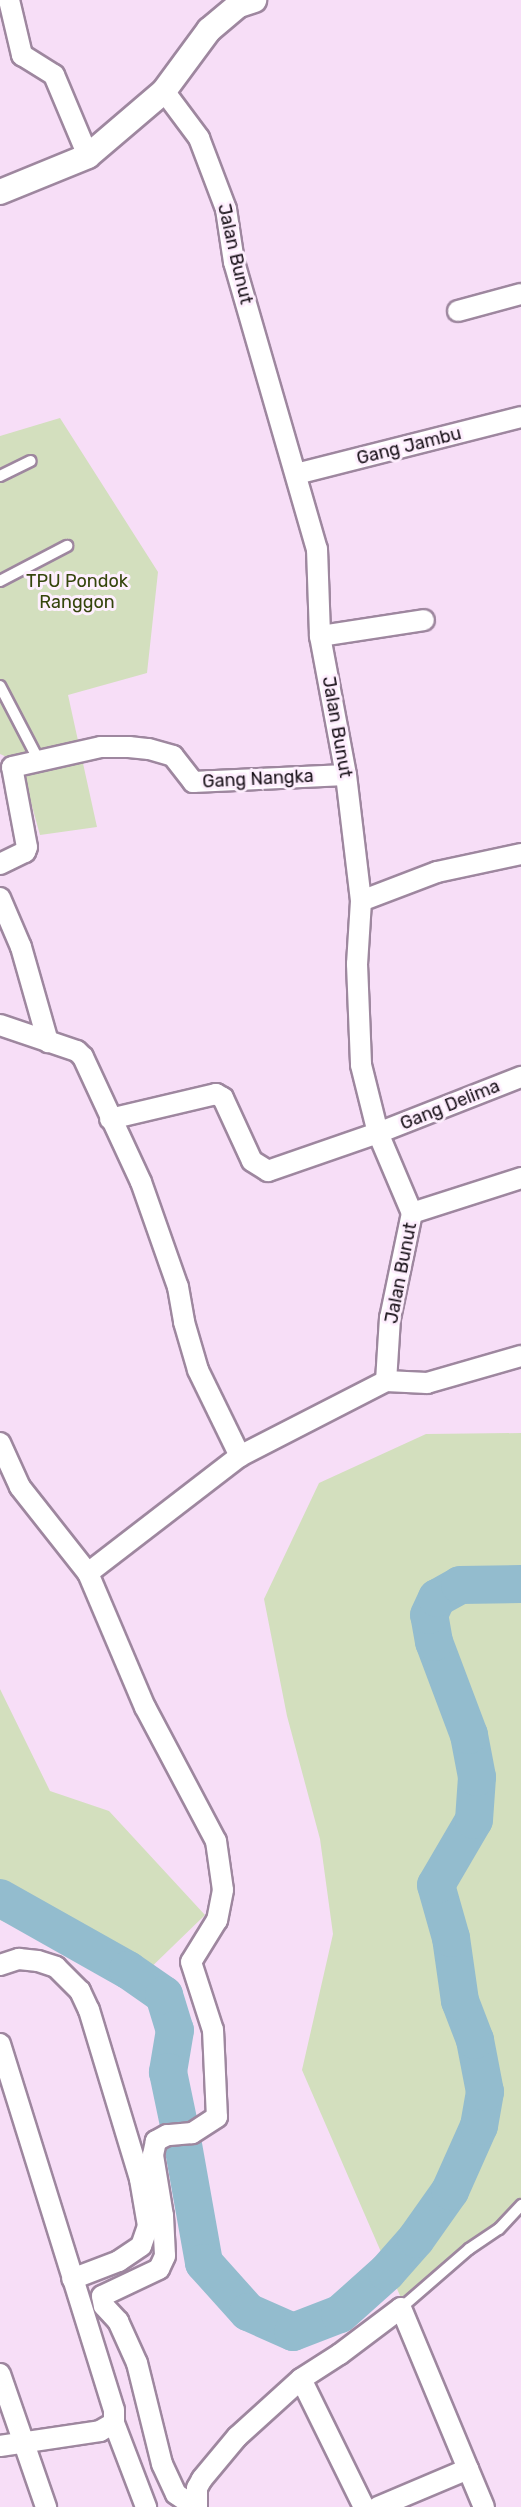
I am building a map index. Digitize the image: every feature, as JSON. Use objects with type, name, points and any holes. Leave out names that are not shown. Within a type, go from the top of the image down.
[{"type":"street","points":[[9,0],[22,55],[54,75],[88,156]]},
{"type":"street","points":[[0,192],[88,156],[164,91],[209,30],[238,5],[254,0]]},
{"type":"street","name":"Jalan Bunut","points":[[164,91],[199,138],[226,209],[234,262],[317,549],[320,636],[346,775],[361,901],[357,964],[361,1065],[378,1133],[412,1213],[390,1318],[386,1381]]},
{"type":"street","points":[[458,311],[521,294]]},
{"type":"street","name":"Gang Jambu","points":[[296,474],[521,417]]},
{"type":"street","points":[[320,636],[424,620]]},
{"type":"street","name":"Gang Nangka","points":[[0,864],[25,852],[27,847],[6,767],[101,747],[129,747],[149,749],[173,756],[192,782],[346,775]]},
{"type":"street","points":[[361,901],[437,872],[521,854]]},
{"type":"street","points":[[0,898],[21,947],[48,1042]]},
{"type":"street","points":[[0,1025],[77,1051],[83,1057],[145,1192],[178,1287],[184,1322],[198,1370],[240,1456]]},
{"type":"street","name":"Gang Delima","points":[[110,1119],[216,1094],[223,1098],[228,1106],[252,1161],[268,1171],[378,1133],[521,1077]]},
{"type":"street","points":[[412,1213],[521,1178]]},
{"type":"street","points":[[88,1573],[240,1456],[386,1381],[427,1383],[521,1356]]},
{"type":"street","points":[[0,1443],[20,1487],[88,1573],[145,1707],[216,1841],[223,1890],[217,1920],[191,1962],[213,2030],[217,2117],[192,2133],[167,2135],[156,2140],[153,2155],[165,2256],[159,2270],[102,2296],[104,2306],[118,2321],[137,2363],[162,2464],[176,2494],[196,2507]]},
{"type":"street","points":[[0,1965],[20,1959],[38,1961],[57,1967],[80,1991],[89,2010],[140,2179],[148,2226],[141,2246],[119,2261],[72,2279]]},
{"type":"street","points":[[0,2044],[114,2410],[114,2423],[146,2507]]},
{"type":"street","points":[[196,2507],[197,2488],[202,2479],[237,2437],[301,2379],[401,2308],[484,2507]]},
{"type":"street","points":[[0,2374],[46,2507]]},
{"type":"street","points":[[301,2379],[364,2507]]},
{"type":"street","points":[[0,2446],[100,2431],[114,2423]]},
{"type":"street","points":[[378,2507],[468,2469]]},
{"type":"lane","points":[[0,476],[31,461]]},
{"type":"lane","points":[[0,581],[68,546]]},
{"type":"lane","points":[[0,687],[39,761]]},
{"type":"lane","points":[[401,2308],[469,2249],[499,2229],[521,2205]]},
{"type":"green space","name":"TPU Pondok Ranggon","points":[[60,418],[158,572],[147,673],[68,695],[97,827],[40,835],[20,763],[0,754],[0,436]]},
{"type":"green space","points":[[521,1433],[521,2205],[401,2298],[302,2070],[333,1934],[320,1839],[287,1716],[264,1599],[319,1483],[426,1434]]},
{"type":"green space","points":[[0,1689],[50,1791],[109,1811],[205,1915],[138,1980],[0,1920]]},
{"type":"waterway","points":[[0,1898],[128,1970],[164,1995],[175,2030],[168,2072],[204,2263],[248,2312],[293,2332],[340,2314],[387,2272],[416,2239],[450,2191],[479,2126],[485,2092],[475,2040],[460,2001],[451,1938],[436,1885],[474,1820],[477,1777],[469,1735],[434,1642],[429,1615],[437,1598],[460,1585],[521,1584]]}]
